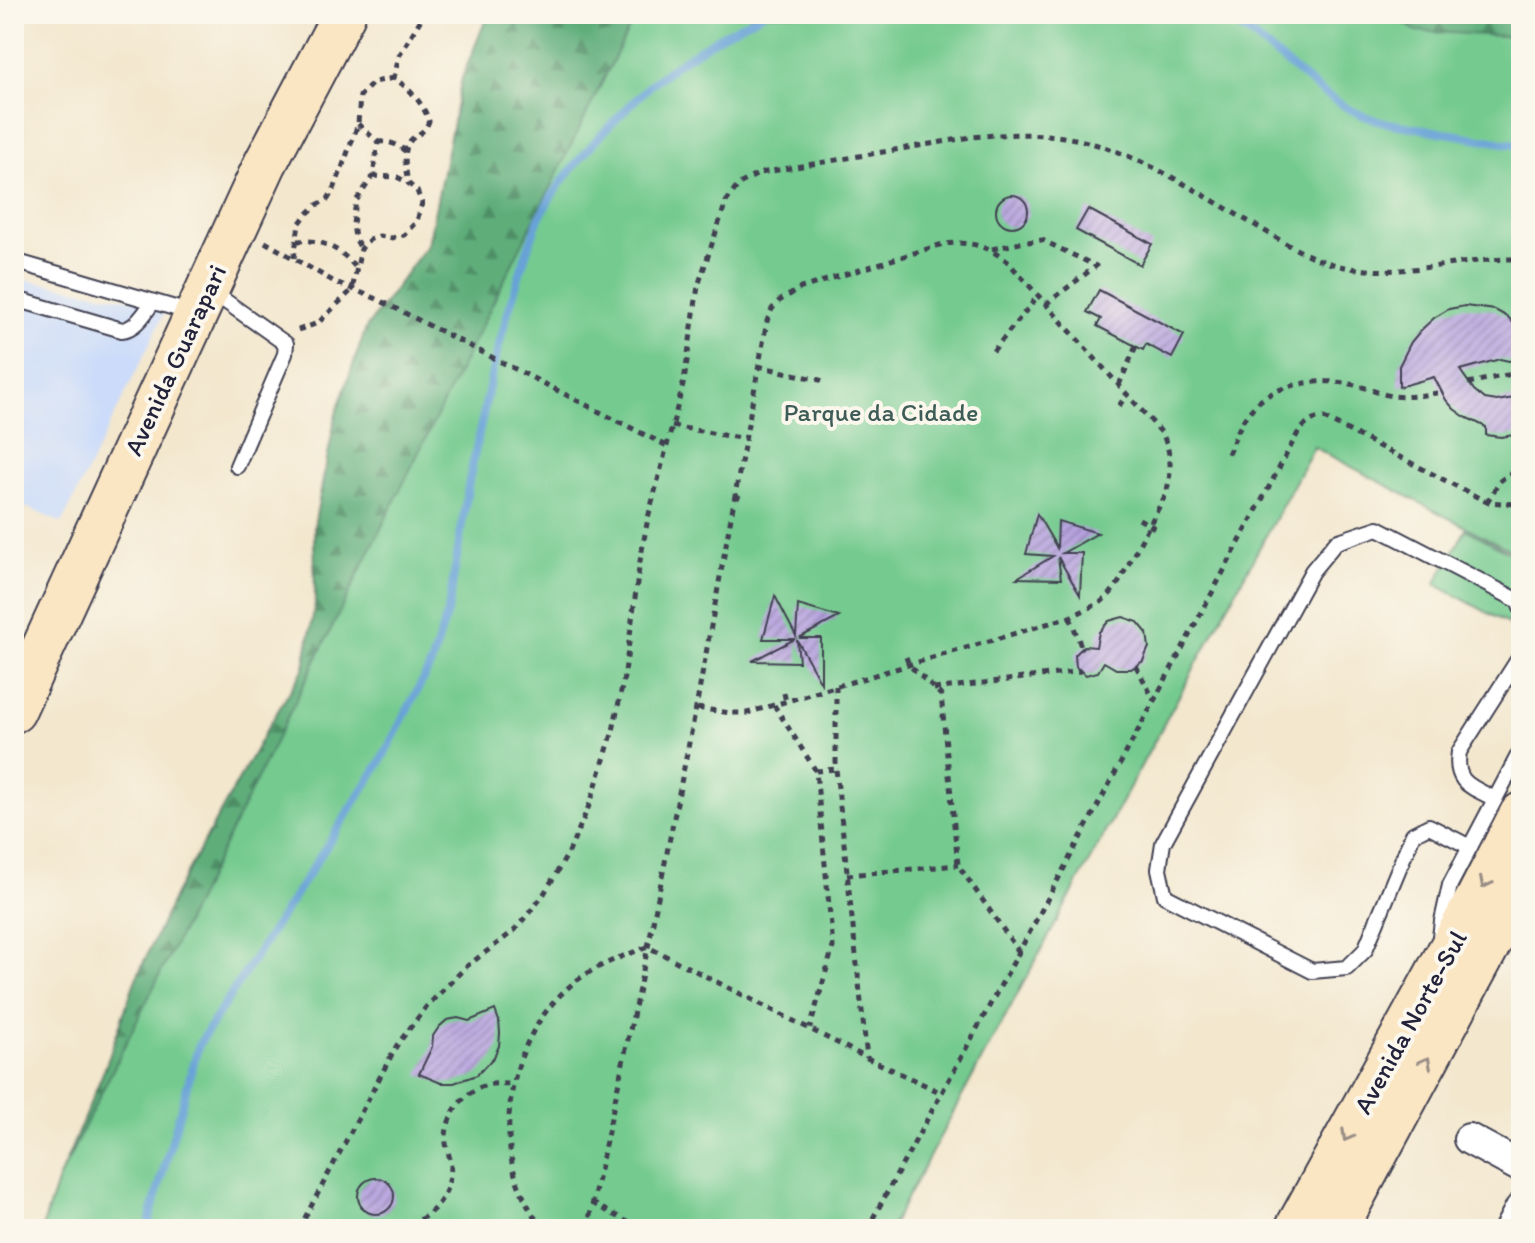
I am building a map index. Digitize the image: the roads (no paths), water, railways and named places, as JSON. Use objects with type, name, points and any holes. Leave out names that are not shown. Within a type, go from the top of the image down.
[{"type":"main road","name":"Avenida Guarapari","points":[[14,711],[265,164],[344,14]]},
{"type":"main road","name":"Avenida Norte-Sul","points":[[1296,1229],[1437,973],[1508,806]]},
{"type":"main road","name":"Avenida Norte-Sul","points":[[1336,1229],[1521,885]]},
{"type":"street","points":[[1469,1139],[1521,1167]]},
{"type":"street","points":[[1510,1229],[1521,1208]]},
{"type":"lane","points":[[14,261],[153,302],[202,301],[278,337],[286,344],[285,354],[237,466]]},
{"type":"lane","points":[[26,302],[128,330],[153,302]]},
{"type":"lane","points":[[1470,847],[1429,826],[1413,834],[1365,950],[1347,968],[1312,971],[1165,896],[1159,869],[1163,843],[1177,816],[1312,571],[1336,542],[1378,528],[1519,601],[1521,608]]},
{"type":"lane","points":[[1508,806],[1462,779],[1457,767],[1459,752],[1521,655]]},
{"type":"lane","points":[[1437,973],[1442,921],[1450,885],[1470,847],[1508,806],[1521,750]]},
{"type":"waterway","points":[[147,1229],[199,1044],[380,763],[432,662],[449,606],[469,481],[493,368],[539,218],[565,177],[650,85],[722,35],[762,14]]},
{"type":"waterway","points":[[1220,14],[1322,92],[1364,116],[1521,146]]},
{"type":"park label","name":"Parque da Cidade","points":[[881,412]]}]
